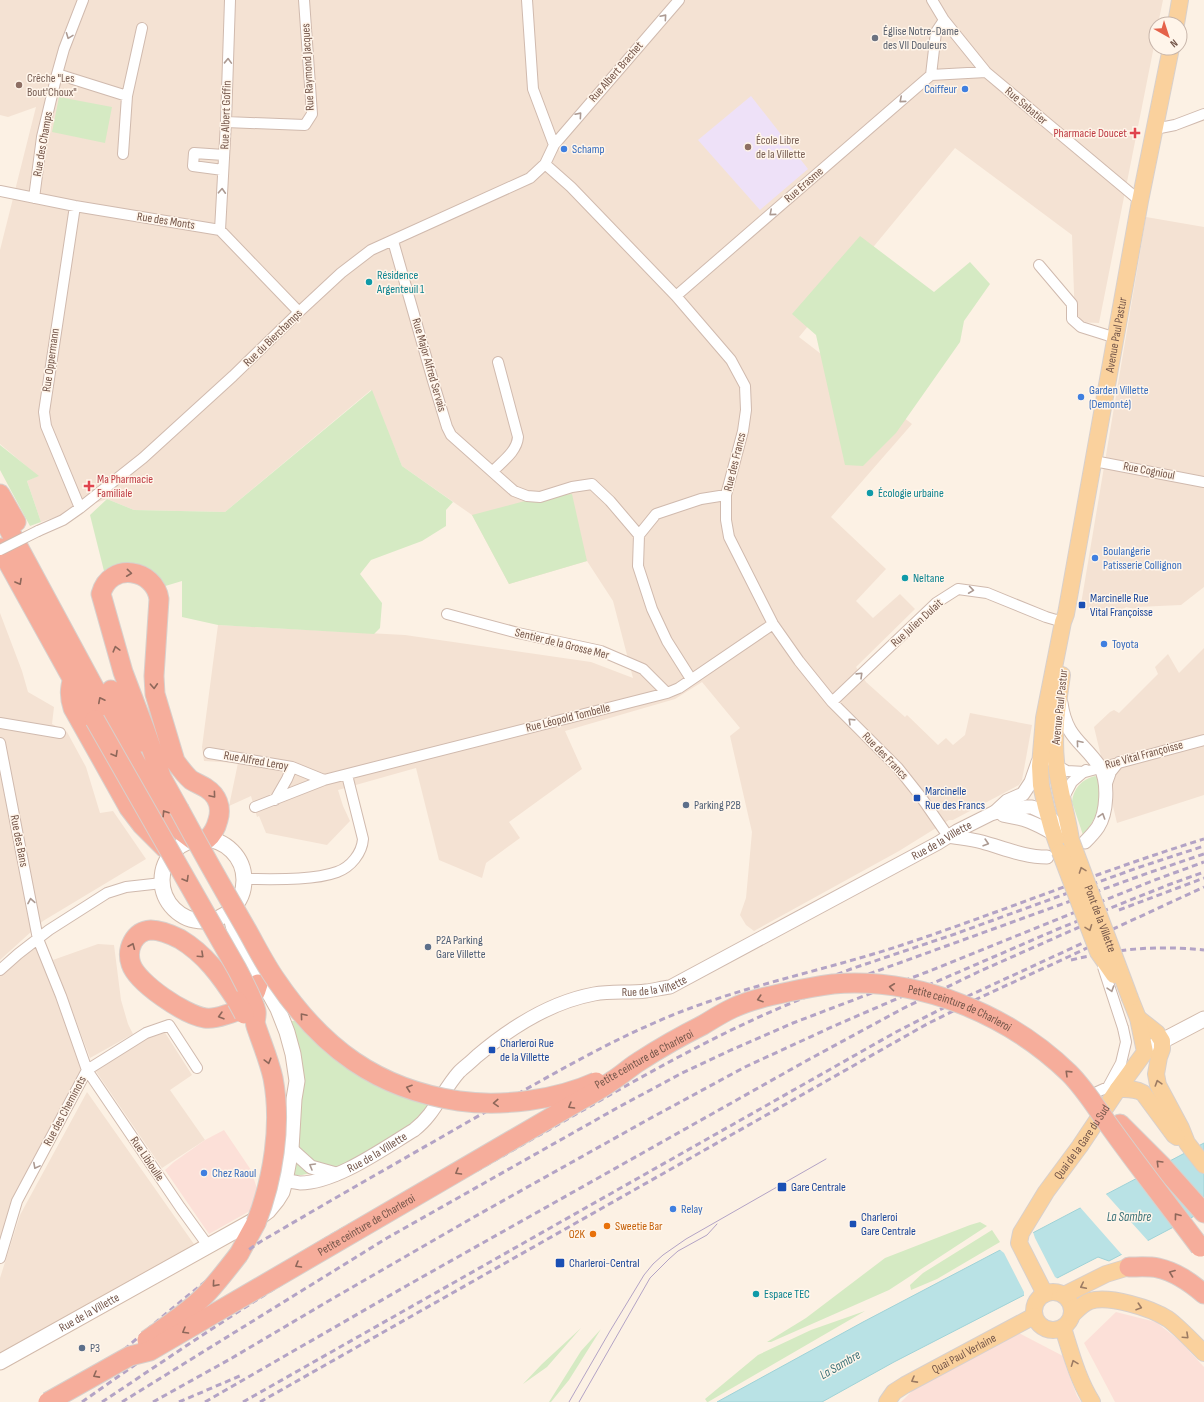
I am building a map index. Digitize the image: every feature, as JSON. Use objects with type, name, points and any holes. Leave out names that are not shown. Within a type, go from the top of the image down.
[{"type":"highway","points":[[0,494],[126,703],[161,776],[202,853],[267,982],[314,1028],[347,1057],[376,1075],[392,1082],[436,1096],[474,1103],[492,1104],[518,1102],[546,1097],[591,1084],[639,1062]]},
{"type":"highway","points":[[0,513],[109,715],[163,811],[172,824],[200,840],[214,832],[219,818],[217,799],[213,793],[191,780],[175,761],[155,694],[154,676],[159,599],[158,592],[154,586],[138,574],[130,572],[124,572],[112,577],[103,587],[101,594],[123,672],[126,703]]},
{"type":"highway","points":[[0,549],[95,720],[237,969],[256,1011],[255,1024],[266,1053],[273,1078],[276,1125],[272,1160],[268,1188],[256,1223],[238,1254],[208,1292],[181,1316],[142,1343],[130,1356]]},
{"type":"highway","points":[[72,677],[69,691],[70,700],[89,738],[132,812],[142,825],[171,855]]},
{"type":"highway","points":[[255,1024],[244,1014],[228,986],[206,960],[189,945],[168,934],[152,930],[140,935],[131,944],[129,951],[131,964],[139,977],[187,1013],[201,1017],[213,1019],[237,1012],[246,1006],[253,1000],[267,982]]},
{"type":"highway","name":"Petite ceinture de Charleroi","points":[[48,1402],[130,1356],[150,1352],[579,1101],[612,1081],[639,1062],[732,1008],[763,997],[834,984],[869,984],[918,991],[961,1004],[999,1021],[1024,1036],[1096,1097],[1113,1131],[1204,1252]]},
{"type":"highway","points":[[1096,1097],[1120,1124],[1163,1167],[1204,1213]]},
{"type":"highway","points":[[1129,1267],[1157,1267],[1176,1274],[1188,1281],[1204,1294]]},
{"type":"main road","points":[[1177,16],[1180,0]]},
{"type":"main road","name":"Avenue Paul Pastur","points":[[1053,819],[1041,786],[1040,766],[1045,712],[1063,622],[1066,614],[1140,201],[1156,129],[1170,56]]},
{"type":"main road","name":"Avenue Paul Pastur","points":[[1053,819],[1056,765],[1055,742],[1059,695],[1067,642],[1063,622]]},
{"type":"main road","name":"Pont de la Villette","points":[[1053,819],[1078,841],[1138,1018],[1145,1052]]},
{"type":"main road","name":"Pont de la Villette","points":[[1053,819],[1098,952],[1130,998]]},
{"type":"main road","points":[[200,840],[219,842],[229,848],[237,857],[242,868],[244,880],[243,890],[239,900],[232,909],[215,919],[203,921],[191,919],[180,914],[171,906],[165,895],[162,883],[163,873],[171,855],[180,846],[200,840]]},
{"type":"main road","points":[[232,909],[231,917],[234,929],[278,1009],[287,1032],[293,1054],[297,1081],[294,1099],[292,1149],[285,1181]]},
{"type":"main road","points":[[215,919],[223,924],[267,982],[267,1002],[280,1037],[294,1099]]},
{"type":"main road","points":[[1138,1018],[1157,1033],[1162,1041],[1162,1049],[1156,1074],[1158,1085],[1170,1121]]},
{"type":"main road","points":[[1145,1052],[1162,1041],[1204,1019]]},
{"type":"main road","name":"Quai de la Gare du Sud","points":[[1044,1293],[1019,1243],[1021,1233],[1046,1192],[1080,1146],[1145,1052]]},
{"type":"main road","points":[[1118,1090],[1129,1088],[1138,1090],[1143,1094],[1170,1121],[1204,1165]]},
{"type":"main road","name":"Rue de la Villette","points":[[0,1362],[209,1247],[260,1217],[268,1211],[282,1192],[285,1181]]},
{"type":"main road","points":[[1064,1295],[1102,1277],[1129,1267]]},
{"type":"main road","points":[[1073,1314],[1071,1303],[1064,1295],[1058,1292],[1044,1293],[1036,1301],[1034,1316],[1040,1326],[1051,1331],[1063,1328],[1071,1319],[1073,1314],[1083,1304],[1092,1300],[1109,1300],[1134,1305],[1168,1319],[1204,1353]]},
{"type":"main road","name":"Quai Paul Verlaine","points":[[891,1397],[1034,1316]]},
{"type":"main road","points":[[1063,1328],[1067,1343],[1085,1390],[1092,1402]]},
{"type":"street","name":"Rue des Champs","points":[[34,198],[42,137],[57,74],[64,49],[83,0]]},
{"type":"street","name":"Rue Albert Goffin","points":[[220,230],[226,122],[230,0]]},
{"type":"street","name":"Rue Raymond Jacques","points":[[226,122],[305,125],[312,114],[304,0]]},
{"type":"street","points":[[527,0],[533,89],[554,145]]},
{"type":"street","name":"Rue Albert Brachet","points":[[554,145],[679,0]]},
{"type":"street","name":"Rue Sabatier","points":[[932,0],[944,20],[986,72],[1140,201]]},
{"type":"street","points":[[944,20],[936,32],[931,75],[986,72]]},
{"type":"street","points":[[123,154],[126,96],[142,28]]},
{"type":"street","points":[[57,74],[126,96]]},
{"type":"street","name":"Rue Erasme","points":[[676,296],[931,75]]},
{"type":"street","points":[[1156,129],[1175,125],[1204,114]]},
{"type":"street","name":"Rue du Bierchamps","points":[[0,549],[63,520],[143,458],[234,376],[298,312],[341,273],[371,250],[530,178],[544,164],[554,145]]},
{"type":"street","points":[[223,170],[193,166],[194,153],[224,155]]},
{"type":"street","name":"Rue des Francs","points":[[544,164],[571,187],[676,296],[732,360],[745,386],[746,410],[743,431],[726,495],[726,520],[729,537],[773,624],[799,661],[832,702],[898,768],[922,797],[948,836]]},
{"type":"street","name":"Rue des Monts","points":[[0,191],[75,206],[220,230]]},
{"type":"street","name":"Rue Oppermann","points":[[75,206],[44,412],[46,426],[80,508]]},
{"type":"street","points":[[220,230],[298,312]]},
{"type":"street","name":"Rue Major Alfred Servais","points":[[393,241],[447,427],[451,435],[514,491],[527,496],[540,497],[572,487],[592,484],[610,501],[639,535]]},
{"type":"street","points":[[1039,265],[1072,304],[1072,320],[1081,327],[1116,338]]},
{"type":"street","points":[[493,471],[515,449],[518,443],[518,437],[498,362]]},
{"type":"street","name":"Rue Cognioul","points":[[1094,461],[1204,482]]},
{"type":"street","points":[[691,679],[667,641],[652,608],[638,566],[639,535],[656,514],[701,499],[726,495]]},
{"type":"street","name":"Rue Julien Dulait","points":[[832,702],[936,603],[958,589],[987,593],[1046,617],[1063,622]]},
{"type":"street","name":"Sentier de la Grosse Mer","points":[[447,614],[518,633],[601,651],[643,669],[667,692]]},
{"type":"street","name":"Rue Léopold Tombelle","points":[[255,808],[324,780],[679,688],[773,624]]},
{"type":"street","points":[[1059,695],[1062,713],[1069,731],[1100,767],[1104,774],[1106,786],[1104,811],[1098,826],[1078,841]]},
{"type":"street","points":[[0,723],[60,733]]},
{"type":"street","name":"Rue Vital Françoisse","points":[[1041,753],[1056,765],[1067,771],[1085,772],[1204,740]]},
{"type":"street","name":"Rue des Bans","points":[[0,744],[38,939]]},
{"type":"street","name":"Rue Alfred Leroy","points":[[209,753],[292,767],[324,780]]},
{"type":"street","name":"Avenue Paul Pastur","points":[[1029,787],[1041,753]]},
{"type":"street","name":"Rue Vital Françoisse","points":[[1085,772],[1090,767],[1092,762],[1090,755]]},
{"type":"street","points":[[1106,786],[1111,772],[1119,762]]},
{"type":"street","points":[[275,800],[292,767]]},
{"type":"street","points":[[1053,819],[1072,782],[1085,772]]},
{"type":"street","points":[[244,880],[306,878],[338,871],[352,862],[358,853],[363,839],[347,775]]},
{"type":"street","name":"Rue de la Villette","points":[[285,1181],[301,1183],[314,1181],[344,1171],[414,1130],[424,1122],[459,1072],[489,1046],[513,1029],[557,1005],[594,994],[647,991],[670,987],[993,813],[1007,801],[1023,794],[1029,787]]},
{"type":"street","name":"Rue de la Villette","points":[[993,813],[1032,807],[1053,819]]},
{"type":"street","points":[[948,836],[981,841],[1023,855],[1048,857]]},
{"type":"street","points":[[0,970],[64,919],[107,893],[126,887],[162,883]]},
{"type":"street","name":"Rue des Cheminots","points":[[0,1258],[17,1201],[87,1070],[62,996],[38,939]]},
{"type":"street","name":"Pont de la Villette","points":[[1096,1097],[1108,1087],[1121,1063],[1126,1042],[1123,1028],[1098,952]]},
{"type":"street","points":[[87,1070],[146,1033],[169,1025],[197,1068]]},
{"type":"street","name":"Rue Libioulle","points":[[87,1070],[209,1247]]},
{"type":"street","name":"Rue de la Villette","points":[[292,1149],[311,1167],[336,1174]]},
{"type":"shaded area","points":[[0,0],[1163,0],[1160,16],[1148,16],[1148,56],[1152,56],[1099,323],[1075,322],[1072,235],[955,148],[799,337],[912,424],[831,517],[886,569],[856,601],[873,618],[900,594],[915,609],[856,667],[866,682],[905,717],[907,715],[938,745],[946,738],[953,745],[965,735],[970,713],[1032,725],[1022,780],[1019,785],[953,820],[949,820],[899,851],[754,931],[746,925],[740,915],[746,898],[752,832],[730,736],[740,728],[702,682],[675,699],[565,731],[582,769],[509,822],[520,838],[486,863],[482,878],[439,860],[416,768],[338,790],[350,821],[327,845],[266,833],[259,816],[257,817],[251,796],[229,806],[238,763],[204,761],[202,747],[218,625],[405,635],[591,662],[633,678],[613,601],[587,561],[509,584],[472,515],[402,466],[371,390],[225,512],[134,510],[107,499],[41,522],[27,481],[38,476],[0,444],[0,250],[36,107],[8,117],[0,115]]},
{"type":"shaded area","name":"École Libre de la Villette","points":[[751,96],[808,169],[760,210],[698,140]]},
{"type":"shaded area","points":[[1146,217],[1204,227],[1204,587],[1181,605],[1137,607],[1135,609],[1126,607],[1124,609],[1080,610]]},
{"type":"shaded area","points":[[0,613],[22,671],[28,692],[54,707],[52,724],[67,732],[86,767],[100,813],[113,811],[146,859],[43,921],[0,960]]},
{"type":"shaded area","points":[[1204,648],[1204,795],[1117,823],[1094,727],[1110,712],[1114,710],[1119,713],[1158,674],[1155,667],[1168,654],[1179,673]]},
{"type":"shaded area","points":[[38,939],[87,1070],[17,1201],[0,1258],[0,970]]},
{"type":"shaded area","points":[[98,944],[114,945],[121,1000],[128,1024],[133,1034],[90,1058],[53,960]]},
{"type":"shaded area","points":[[164,1031],[192,1075],[170,1090],[205,1140],[162,1168],[95,1070],[154,1033]]},
{"type":"shaded area","points":[[87,1092],[196,1247],[0,1355],[0,1278],[20,1215]]},
{"type":"shaded area","points":[[224,1130],[251,1170],[262,1204],[209,1234],[165,1170],[205,1140]]},
{"type":"shaded area","points":[[1116,1312],[1156,1322],[1180,1341],[1204,1367],[1204,1402],[1115,1402],[1084,1343]]},
{"type":"shaded area","points":[[1015,1331],[1063,1356],[1077,1396],[1081,1402],[901,1402],[914,1389]]},
{"type":"green space","points":[[59,97],[112,107],[105,143],[52,132]]},
{"type":"green space","points":[[860,236],[934,292],[970,262],[990,284],[964,321],[960,342],[896,433],[863,466],[845,465],[816,335],[792,314]]},
{"type":"green space","points":[[372,390],[402,466],[453,502],[446,510],[446,526],[422,541],[371,560],[360,574],[382,603],[380,628],[374,634],[218,625],[182,617],[182,581],[162,587],[105,575],[90,515],[107,499],[134,510],[225,512]]},
{"type":"green space","points":[[0,445],[39,476],[27,481],[41,522],[30,526],[0,470]]},
{"type":"green space","points":[[572,494],[587,561],[509,584],[472,515],[540,497]]},
{"type":"green space","points":[[1095,776],[1099,778],[1101,786],[1100,801],[1096,815],[1083,835],[1072,802],[1073,797],[1076,789],[1082,782]]},
{"type":"green space","points":[[289,1021],[297,1021],[376,1083],[410,1099],[430,1105],[413,1126],[341,1166],[302,1175],[291,1175],[301,1107],[302,1074]]},
{"type":"green space","points":[[980,1222],[987,1226],[889,1290],[771,1342],[767,1342],[806,1318],[885,1258]]},
{"type":"green space","points":[[992,1230],[1000,1242],[937,1279],[911,1290],[910,1285],[923,1273]]},
{"type":"green space","points":[[865,1311],[708,1402],[705,1399],[758,1355],[811,1330]]},
{"type":"green space","points":[[581,1328],[547,1367],[523,1384],[542,1364]]},
{"type":"green space","points":[[601,1329],[569,1380],[551,1402],[549,1402],[581,1351]]},
{"type":"water","name":"La Sambre","points":[[1204,1143],[1204,1211],[1109,1261],[1098,1257],[894,1362],[822,1402],[717,1402],[863,1322]]},
{"type":"pier","points":[[1105,1193],[1149,1242],[1123,1256],[1079,1206]]},
{"type":"pier","points":[[1034,1229],[1033,1232],[1035,1238],[1055,1277],[1058,1279],[1024,1297],[1024,1292],[1004,1253],[999,1249],[995,1249]]},
{"type":"tram line","points":[[569,1402],[644,1275],[653,1264],[686,1239],[826,1159]]},
{"type":"tram line","points":[[579,1402],[650,1278],[678,1251],[707,1235],[717,1224]]},
{"type":"railway","points":[[64,1402],[184,1299],[260,1242],[480,1115],[566,1067],[632,1033],[713,1000],[743,990],[896,947],[1165,851],[1204,839]]},
{"type":"railway","points":[[82,1402],[219,1306],[269,1273],[330,1236],[644,1058],[713,1022],[851,969],[955,934],[1137,868],[1204,846]]},
{"type":"railway","points":[[102,1402],[236,1313],[344,1246],[634,1081],[743,1024],[819,992],[1204,854]]},
{"type":"railway","points":[[122,1402],[387,1238],[682,1073],[793,1023],[927,972],[1152,881],[1204,862]]},
{"type":"railway","points":[[153,1402],[232,1358],[474,1217],[745,1067],[834,1026],[1058,929],[1204,872]]},
{"type":"railway","points":[[1119,910],[1204,878]]},
{"type":"railway","points":[[243,1402],[896,1032],[953,1003],[1204,887]]},
{"type":"railway","points":[[205,1402],[408,1285],[806,1061],[902,1009],[978,972],[1093,921]]},
{"type":"railway","points":[[260,1402],[927,1024],[1114,935]]},
{"type":"railway","points":[[1071,960],[1105,953],[1137,949],[1169,948],[1204,950]]},
{"type":"railway","points":[[179,1402],[242,1375]]},
{"type":"place","name":"Église Notre-Dame des VII Douleurs","points":[[875,38]]},
{"type":"place","name":"Crêche \"Les Bout'Choux\"","points":[[19,85]]},
{"type":"place","name":"Coiffeur","points":[[965,89]]},
{"type":"place","name":"Pharmacie Doucet","points":[[1135,133]]},
{"type":"place","name":"École Libre de la Villette","points":[[748,147]]},
{"type":"place","name":"Schamp","points":[[564,149]]},
{"type":"place","name":"Résidence Argenteuil 1","points":[[369,282]]},
{"type":"place","name":"Garden Villette (Demonté)","points":[[1081,397]]},
{"type":"place","name":"Ma Pharmacie Familiale","points":[[89,486]]},
{"type":"place","name":"Écologie urbaine","points":[[870,493]]},
{"type":"place","name":"Boulangerie Patisserie Collignon","points":[[1095,558]]},
{"type":"place","name":"Neltane","points":[[905,578]]},
{"type":"place","name":"Marcinelle Rue Vital Françoisse","points":[[1082,605]]},
{"type":"place","name":"Toyota","points":[[1104,644]]},
{"type":"place","name":"Marcinelle Rue des Francs","points":[[917,798]]},
{"type":"place","name":"Parking P2B","points":[[686,805]]},
{"type":"place","name":"P2A Parking Gare Villette","points":[[428,947]]},
{"type":"place","name":"Charleroi Rue de la Villette","points":[[492,1050]]},
{"type":"place","name":"Chez Raoul","points":[[204,1173]]},
{"type":"place","name":"Gare Centrale","points":[[782,1187]]},
{"type":"place","name":"Relay","points":[[673,1209]]},
{"type":"place","name":"Charleroi Gare Centrale","points":[[853,1224]]},
{"type":"place","name":"Sweetie Bar","points":[[607,1226]]},
{"type":"place","name":"O2K","points":[[593,1234]]},
{"type":"place","name":"Charleroi-Central","points":[[560,1263]]},
{"type":"place","name":"Espace TEC","points":[[756,1294]]},
{"type":"place","name":"P3","points":[[82,1348]]}]
